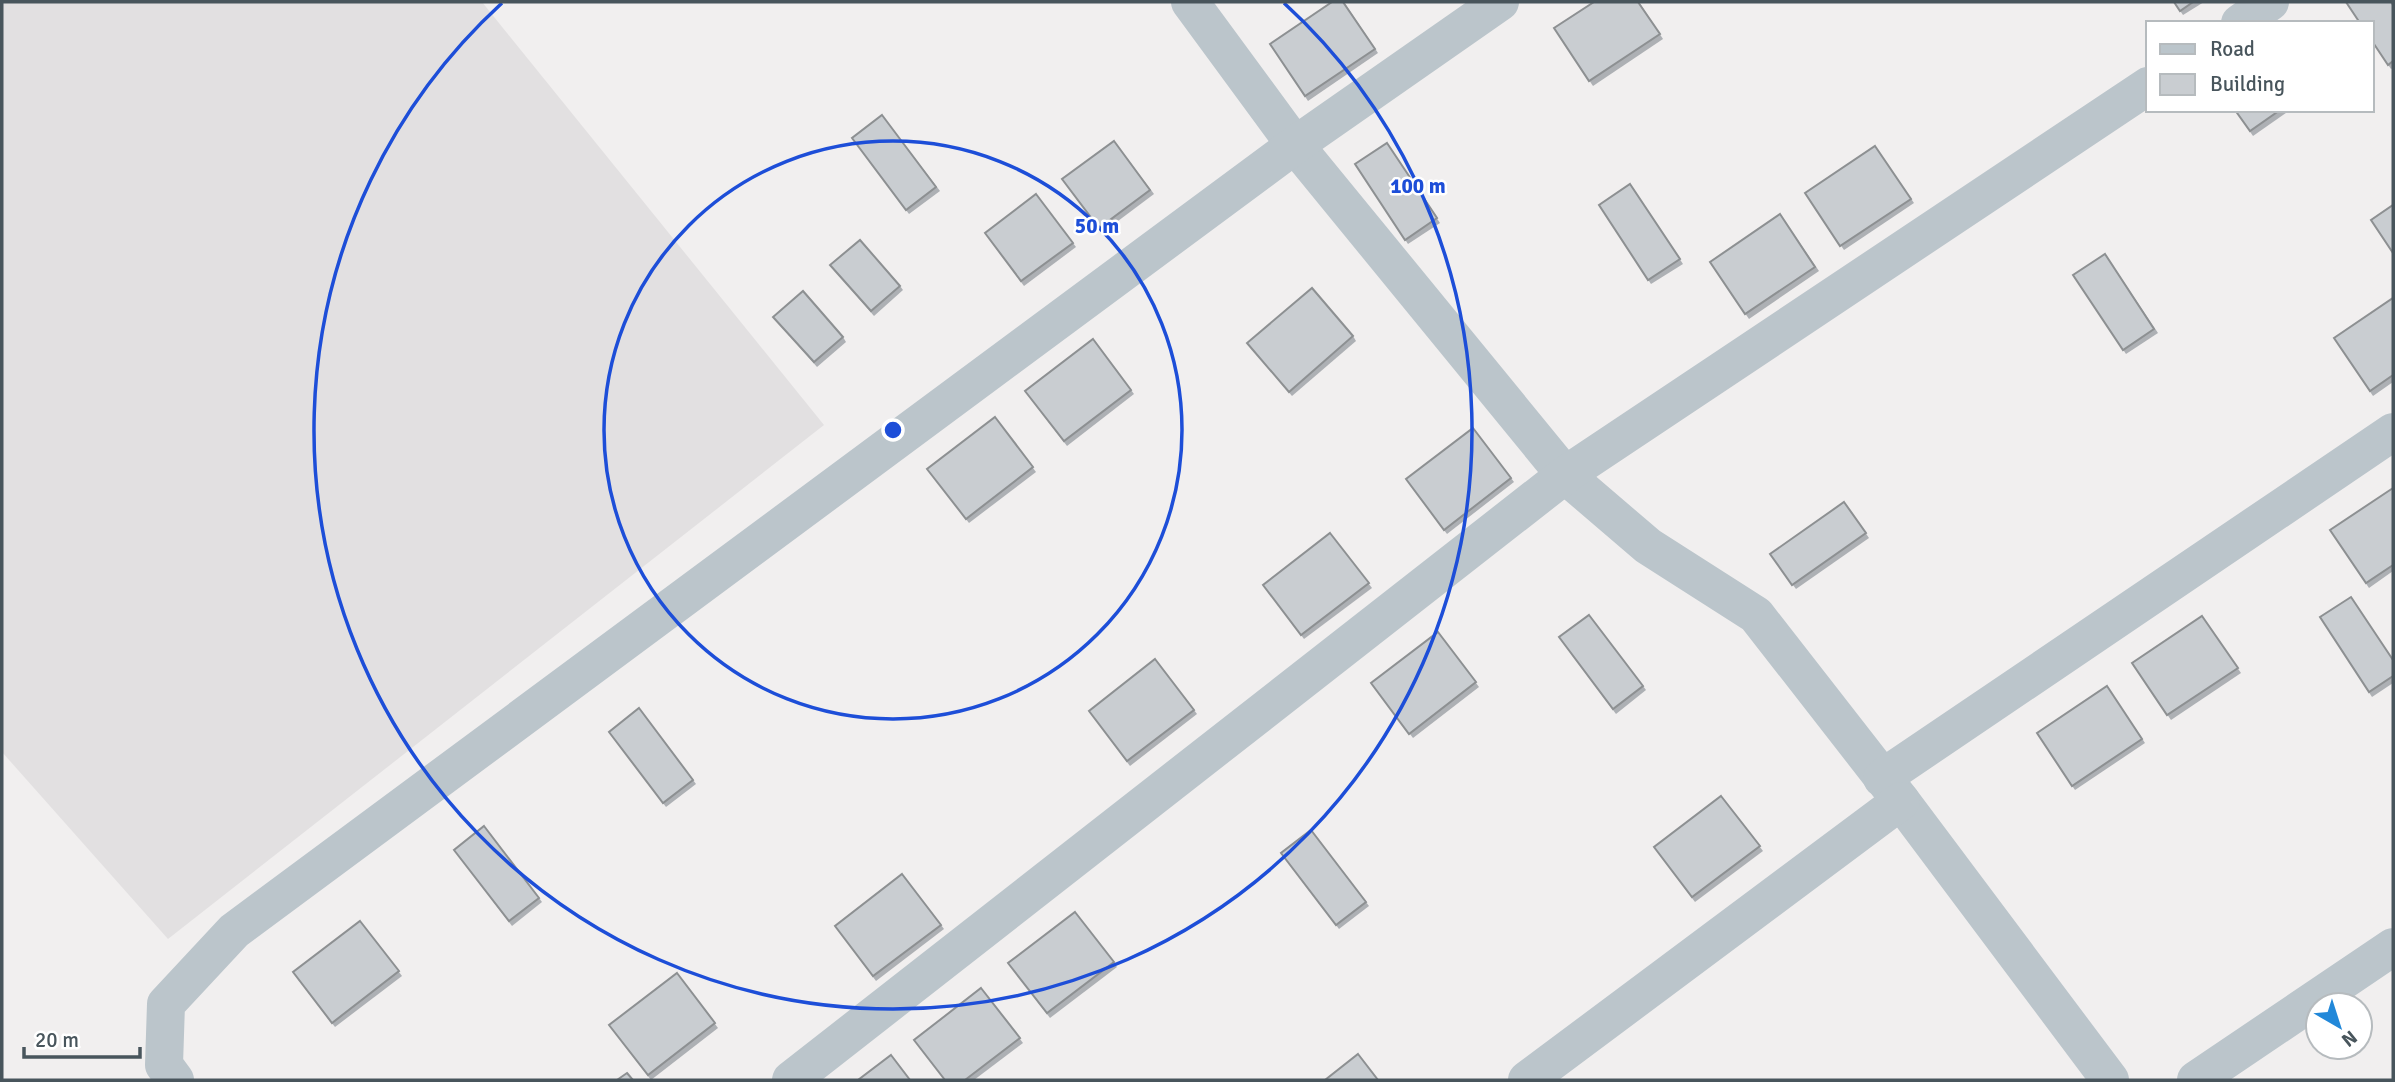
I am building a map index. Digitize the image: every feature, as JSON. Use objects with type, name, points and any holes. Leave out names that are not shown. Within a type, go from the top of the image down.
[{"type":"street","points":[[1189,2],[1295,145],[1565,475],[1648,546],[1756,615],[1892,790],[2110,1080]]},
{"type":"street","points":[[175,1080],[164,1065],[166,1004],[234,931],[1295,145],[1500,2]]},
{"type":"street","points":[[2243,21],[2270,2]]},
{"type":"street","points":[[791,1080],[1565,475],[2146,87]]},
{"type":"street","points":[[1527,1080],[1892,790],[2393,432]]},
{"type":"street","points":[[2196,1080],[2393,947]]},
{"type":"shaded area","points":[[2,2],[482,2],[824,425],[168,939],[2,752]]},
{"type":"building","points":[[1332,2],[1343,2],[1375,49],[1305,96],[1270,44]]},
{"type":"building","points":[[1594,2],[1638,2],[1660,34],[1589,81],[1554,28]]},
{"type":"building","points":[[2174,2],[2193,2],[2180,11]]},
{"type":"building","points":[[2346,2],[2391,2],[2393,61],[2388,65],[2374,44],[2374,21],[2359,21]]},
{"type":"building","points":[[2236,112],[2277,112],[2250,131]]},
{"type":"building","points":[[882,115],[936,187],[906,210],[852,138]]},
{"type":"building","points":[[1114,141],[1150,190],[1099,228],[1062,179]]},
{"type":"building","points":[[1387,143],[1437,218],[1405,240],[1355,164]]},
{"type":"building","points":[[1875,146],[1911,199],[1840,246],[1805,193]]},
{"type":"building","points":[[1630,184],[1680,259],[1648,280],[1599,205]]},
{"type":"building","points":[[1036,194],[1073,243],[1021,281],[985,233]]},
{"type":"building","points":[[2393,205],[2393,253],[2371,220]]},
{"type":"building","points":[[1780,214],[1815,267],[1745,314],[1710,262]]},
{"type":"building","points":[[860,240],[900,286],[871,311],[830,265]]},
{"type":"building","points":[[2105,254],[2154,329],[2123,350],[2073,275]]},
{"type":"building","points":[[1312,288],[1353,336],[1289,392],[1247,343]]},
{"type":"building","points":[[803,291],[843,337],[814,362],[773,317]]},
{"type":"building","points":[[2393,298],[2393,375],[2370,391],[2334,338]]},
{"type":"building","points":[[1093,339],[1131,390],[1064,441],[1025,391]]},
{"type":"building","points":[[995,417],[1033,467],[966,519],[927,469]]},
{"type":"building","points":[[1473,428],[1511,478],[1444,530],[1406,479]]},
{"type":"building","points":[[2393,488],[2393,565],[2366,583],[2330,530]]},
{"type":"building","points":[[1844,502],[1866,533],[1792,585],[1770,554]]},
{"type":"building","points":[[1330,533],[1369,583],[1301,635],[1263,585]]},
{"type":"building","points":[[2351,597],[2393,660],[2393,676],[2369,692],[2320,617]]},
{"type":"building","points":[[1589,615],[1643,686],[1613,709],[1559,637]]},
{"type":"building","points":[[2202,616],[2238,668],[2167,715],[2132,663]]},
{"type":"building","points":[[1438,632],[1476,682],[1409,734],[1371,683]]},
{"type":"building","points":[[1155,659],[1194,710],[1127,761],[1089,711]]},
{"type":"building","points":[[2107,686],[2142,739],[2072,786],[2037,733]]},
{"type":"building","points":[[639,708],[693,780],[663,803],[609,732]]},
{"type":"building","points":[[1721,796],[1760,846],[1692,897],[1654,847]]},
{"type":"building","points":[[484,826],[539,898],[509,921],[454,850]]},
{"type":"building","points":[[1311,830],[1366,902],[1336,925],[1281,853]]},
{"type":"building","points":[[902,874],[941,925],[873,976],[835,926]]},
{"type":"building","points":[[1075,912],[1114,962],[1047,1013],[1008,963]]},
{"type":"building","points":[[360,921],[399,971],[332,1023],[293,972]]},
{"type":"building","points":[[677,973],[715,1023],[648,1075],[609,1025]]},
{"type":"building","points":[[981,988],[1020,1038],[965,1080],[945,1080],[914,1040]]},
{"type":"building","points":[[1358,1054],[1378,1080],[1325,1080]]},
{"type":"building","points":[[891,1055],[910,1080],[858,1080]]},
{"type":"building","points":[[627,1073],[633,1080],[617,1080]]}]
